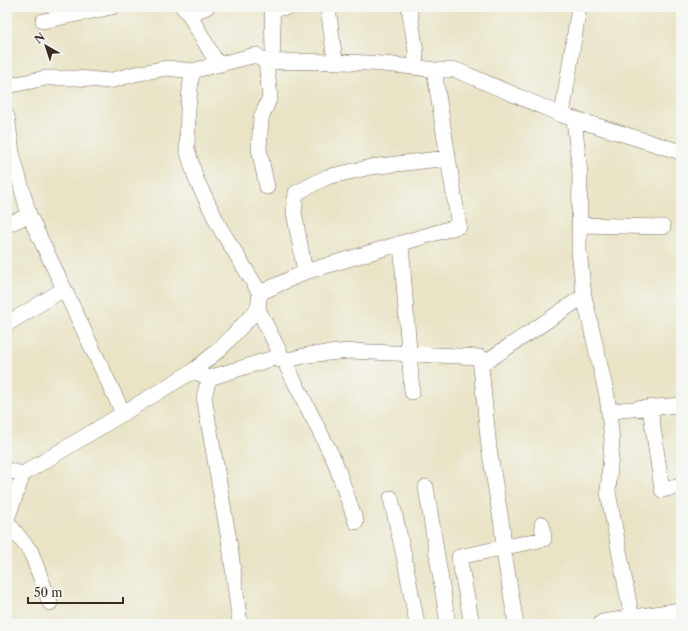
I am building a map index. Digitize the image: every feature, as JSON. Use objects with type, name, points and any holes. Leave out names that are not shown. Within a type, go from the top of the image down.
[{"type":"main road","points":[[603,624],[633,622],[681,612]]},
{"type":"street","points":[[43,21],[112,7]]},
{"type":"street","points":[[207,7],[186,10],[218,65]]},
{"type":"street","points":[[267,187],[259,150],[261,118],[270,96],[272,8],[289,7]]},
{"type":"street","points":[[328,7],[335,61]]},
{"type":"street","points":[[409,7],[416,52],[416,67]]},
{"type":"street","points":[[579,7],[568,117],[580,174],[579,252],[584,296],[607,396],[612,440],[608,492],[633,622]]},
{"type":"street","points":[[7,86],[46,78],[78,78],[109,81],[167,68],[192,71],[256,55],[416,67],[434,70],[456,70],[568,117],[681,152]]},
{"type":"street","points":[[260,293],[305,272],[459,226],[434,70]]},
{"type":"street","points":[[192,71],[188,108],[187,149],[196,179],[220,228],[260,293],[258,309],[335,462],[356,522]]},
{"type":"street","points":[[7,116],[10,153],[29,215],[123,412]]},
{"type":"street","points":[[305,272],[294,212],[296,193],[334,175],[371,167],[448,158]]},
{"type":"street","points":[[7,225],[29,215]]},
{"type":"street","points":[[579,225],[663,227]]},
{"type":"street","points":[[401,243],[412,392]]},
{"type":"street","points":[[7,324],[64,289]]},
{"type":"street","points":[[481,365],[584,296]]},
{"type":"street","points":[[7,519],[23,474],[123,412],[193,371],[220,349],[258,309]]},
{"type":"street","points":[[193,371],[209,378],[274,358],[284,361],[308,355],[350,351],[480,357],[489,448],[516,624]]},
{"type":"street","points":[[209,378],[204,397],[230,546],[240,624]]},
{"type":"street","points":[[609,413],[621,410],[681,405]]},
{"type":"street","points":[[650,407],[662,490],[681,486]]},
{"type":"street","points":[[7,470],[23,474]]},
{"type":"street","points":[[426,486],[448,624]]},
{"type":"street","points":[[391,498],[417,624]]},
{"type":"street","points":[[7,522],[31,552],[50,603]]},
{"type":"street","points":[[472,624],[459,557],[544,539],[542,524]]}]
